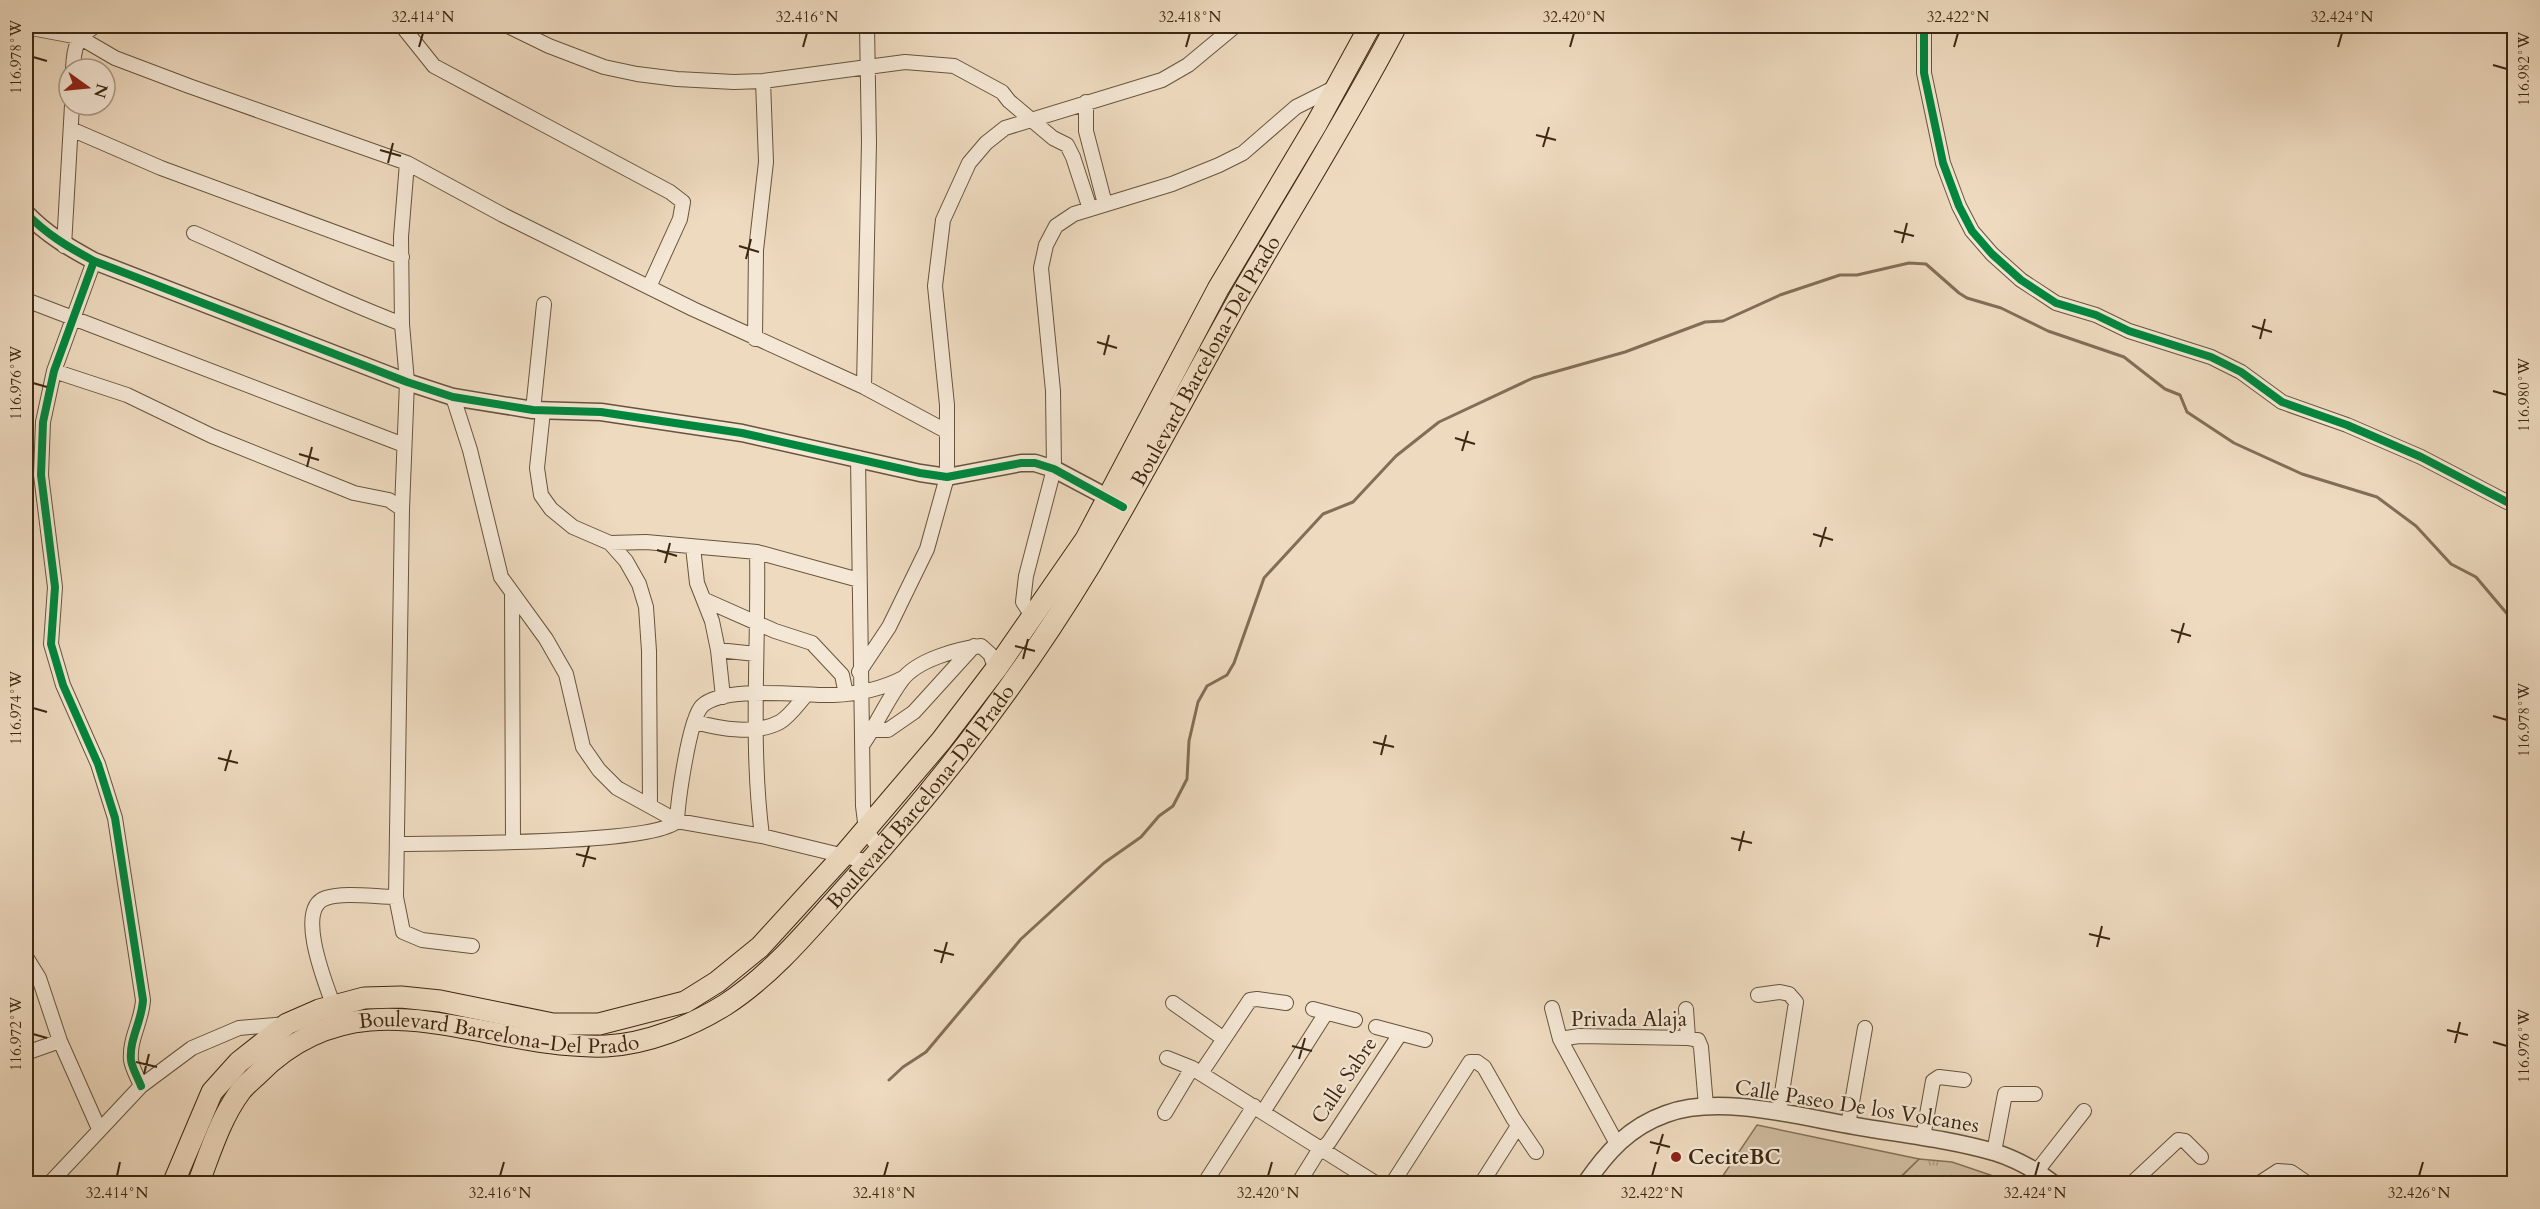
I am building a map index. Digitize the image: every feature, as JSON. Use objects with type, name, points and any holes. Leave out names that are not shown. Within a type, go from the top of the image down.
[{"type":"main road","name":"Boulevard Barcelona-Del Prado","points":[[198,1184],[221,1126],[240,1092],[276,1056],[305,1036],[341,1024],[379,1019],[431,1022],[526,1040],[608,1046],[657,1036],[688,1024],[722,1007],[758,982],[874,856],[945,773],[1013,682],[1090,565],[1115,502],[1218,289],[1317,123],[1370,26]]},
{"type":"main road","name":"Boulevard Barcelona-Del Prado","points":[[173,1184],[212,1092],[239,1062],[287,1024],[364,998],[400,997],[440,1001],[553,1024],[599,1024],[686,1002],[717,982],[760,947],[866,830],[941,741],[996,669],[1086,539],[1115,502],[1359,95],[1396,26]]},
{"type":"main road","points":[[431,1022],[440,1001]]},
{"type":"street","points":[[74,57],[79,36],[94,26]]},
{"type":"street","points":[[402,26],[434,66],[670,192],[682,202],[680,219],[649,287]]},
{"type":"street","points":[[508,26],[549,46],[593,63],[637,74],[734,82],[762,81],[905,62],[954,66],[1002,92],[1009,101],[1053,138],[1067,145],[1090,209]]},
{"type":"street","points":[[864,387],[867,26]]},
{"type":"street","points":[[859,672],[890,627],[927,549],[947,477],[947,405],[934,286],[942,220],[969,163],[986,143],[1005,128],[1162,80],[1188,65],[1235,26]]},
{"type":"street","points":[[1924,26],[1924,74],[1943,163],[1959,206],[1972,231],[1992,254],[2021,280],[2056,303],[2096,315],[2129,331],[2211,357],[2241,372],[2282,402],[2347,425],[2421,457],[2507,502],[2514,503]]},
{"type":"street","points":[[26,27],[79,36],[115,58],[407,163],[503,215],[755,339],[864,387],[946,431]]},
{"type":"street","points":[[755,339],[756,250],[766,162],[762,81]]},
{"type":"street","points":[[1032,616],[1023,602],[1026,576],[1054,470],[1053,391],[1041,268],[1046,245],[1056,226],[1074,214],[1172,184],[1219,165],[1243,153],[1296,107],[1338,86]]},
{"type":"street","points":[[1086,102],[1086,130],[1106,204]]},
{"type":"street","points":[[1296,107],[1317,123]]},
{"type":"street","points":[[64,246],[72,117]]},
{"type":"street","points":[[71,129],[171,172],[402,257]]},
{"type":"street","points":[[407,163],[402,209],[402,324],[407,382],[402,509],[396,897],[403,932],[422,940],[472,946]]},
{"type":"street","points":[[26,213],[46,233],[64,246],[94,261],[407,382],[453,397],[538,410],[601,412],[752,435],[947,477],[1021,463],[1035,464],[1054,470],[1115,502]]},
{"type":"street","points":[[194,233],[309,283],[358,308],[402,324]]},
{"type":"street","points":[[94,261],[54,371],[44,422],[41,475],[54,565],[55,587],[51,644],[63,684],[98,764],[115,818],[143,1000],[141,1018],[131,1043],[131,1062],[141,1086]]},
{"type":"street","points":[[26,300],[404,445]]},
{"type":"street","points":[[544,304],[537,468],[542,495],[561,519],[573,527],[610,543],[646,542],[757,552],[859,580]]},
{"type":"street","points":[[54,371],[126,395],[212,436],[354,493],[389,500],[402,509]]},
{"type":"street","points":[[453,397],[470,450],[501,577],[546,639],[566,674],[583,747],[599,770],[617,788],[677,821],[762,836],[843,856],[874,856],[866,830],[862,789],[862,744],[853,693],[842,675],[812,643],[705,600]]},
{"type":"street","points":[[853,693],[859,672],[858,458]]},
{"type":"street","points":[[610,543],[626,561],[639,584],[646,607],[649,651],[650,805]]},
{"type":"street","points":[[693,547],[697,583],[705,600],[717,650],[723,698]]},
{"type":"street","points":[[757,552],[756,729],[758,800],[762,836]]},
{"type":"street","points":[[512,593],[513,841]]},
{"type":"street","points":[[397,844],[638,835],[673,826],[677,821],[678,796],[701,707],[723,698],[756,693],[806,695],[881,689],[945,653],[974,646],[987,648],[996,669]]},
{"type":"street","points":[[873,730],[888,730],[914,712],[974,646]]},
{"type":"street","points":[[717,650],[756,654]]},
{"type":"street","points":[[862,744],[873,730],[903,678]]},
{"type":"street","points":[[696,722],[712,727],[756,729],[780,722],[806,695]]},
{"type":"street","points":[[334,1007],[314,948],[313,919],[318,903],[323,898],[334,896],[396,897]]},
{"type":"street","points":[[26,957],[39,978],[60,1041],[99,1129]]},
{"type":"street","points":[[1758,995],[1780,992],[1790,994],[1796,1002],[1779,1112]]},
{"type":"street","points":[[1165,1113],[1224,1039],[1250,1000],[1286,1004]]},
{"type":"street","points":[[1173,1003],[1224,1039]]},
{"type":"street","points":[[1552,1008],[1560,1039],[1617,1142]]},
{"type":"street","points":[[1686,1009],[1693,1039],[1701,1047],[1706,1106]]},
{"type":"street","points":[[1206,1181],[1259,1109],[1319,1011],[1354,1020]]},
{"type":"street","points":[[48,1184],[141,1086],[192,1048],[239,1028],[287,1024]]},
{"type":"street","points":[[1376,1027],[1425,1040]]},
{"type":"street","points":[[1848,1125],[1865,1028]]},
{"type":"street","name":"Calle Sabre","points":[[1298,1184],[1400,1034]]},
{"type":"street","name":"Privada Alaja","points":[[1560,1039],[1579,1036],[1693,1039]]},
{"type":"street","points":[[26,1053],[60,1041]]},
{"type":"street","points":[[1167,1058],[1197,1070],[1377,1184]]},
{"type":"street","points":[[1392,1184],[1466,1064],[1470,1062],[1477,1062],[1484,1067],[1536,1152]]},
{"type":"street","points":[[1923,1137],[1933,1081],[1939,1077],[1964,1080]]},
{"type":"street","points":[[1994,1152],[2005,1094],[2035,1094]]},
{"type":"street","name":"Calle Paseo De los Volcanes","points":[[1585,1184],[1617,1142],[1644,1123],[1667,1113],[1706,1106],[1779,1112],[1994,1152],[2037,1171],[2054,1184]]},
{"type":"street","points":[[2037,1171],[2084,1111]]},
{"type":"street","points":[[1481,1184],[1518,1126]]},
{"type":"street","points":[[2131,1184],[2178,1140],[2185,1141],[2201,1157]]},
{"type":"street","points":[[2258,1184],[2278,1171],[2291,1173],[2304,1180]]},
{"type":"green space","points":[[1757,1125],[1919,1159],[1894,1183],[1718,1183]]},
{"type":"green space","points":[[1919,1159],[1952,1162],[2014,1183],[1894,1184]]},
{"type":"waterway","points":[[889,1080],[903,1067],[926,1052],[1021,939],[1104,863],[1141,837],[1159,816],[1173,806],[1187,779],[1189,741],[1198,702],[1207,686],[1227,675],[1234,663],[1264,578],[1323,514],[1353,502],[1396,456],[1439,422],[1533,378],[1625,352],[1705,322],[1723,321],[1780,295],[1840,275],[1857,275],[1909,263],[1926,264],[1967,298],[2001,308],[2048,331],[2124,357],[2165,389],[2180,395],[2187,412],[2234,443],[2302,474],[2377,497],[2416,526],[2451,564],[2476,577],[2514,622]]},
{"type":"cycle path","points":[[1924,26],[1924,73],[1943,163],[1959,206],[1972,231],[1992,254],[2021,280],[2056,303],[2096,315],[2129,331],[2211,357],[2241,372],[2282,402],[2347,425],[2421,457],[2507,502],[2514,503]]},
{"type":"cycle path","points":[[26,213],[58,240],[94,261],[407,382],[453,397],[533,410],[601,412],[742,433],[947,477],[1021,463],[1035,463],[1054,469],[1123,507]]},
{"type":"cycle path","points":[[94,261],[54,371],[43,422],[41,475],[55,587],[51,644],[63,685],[98,764],[115,818],[143,1000],[131,1052],[132,1063],[141,1086]]},
{"type":"place","name":"CeciteBC","points":[[1676,1157]]}]
